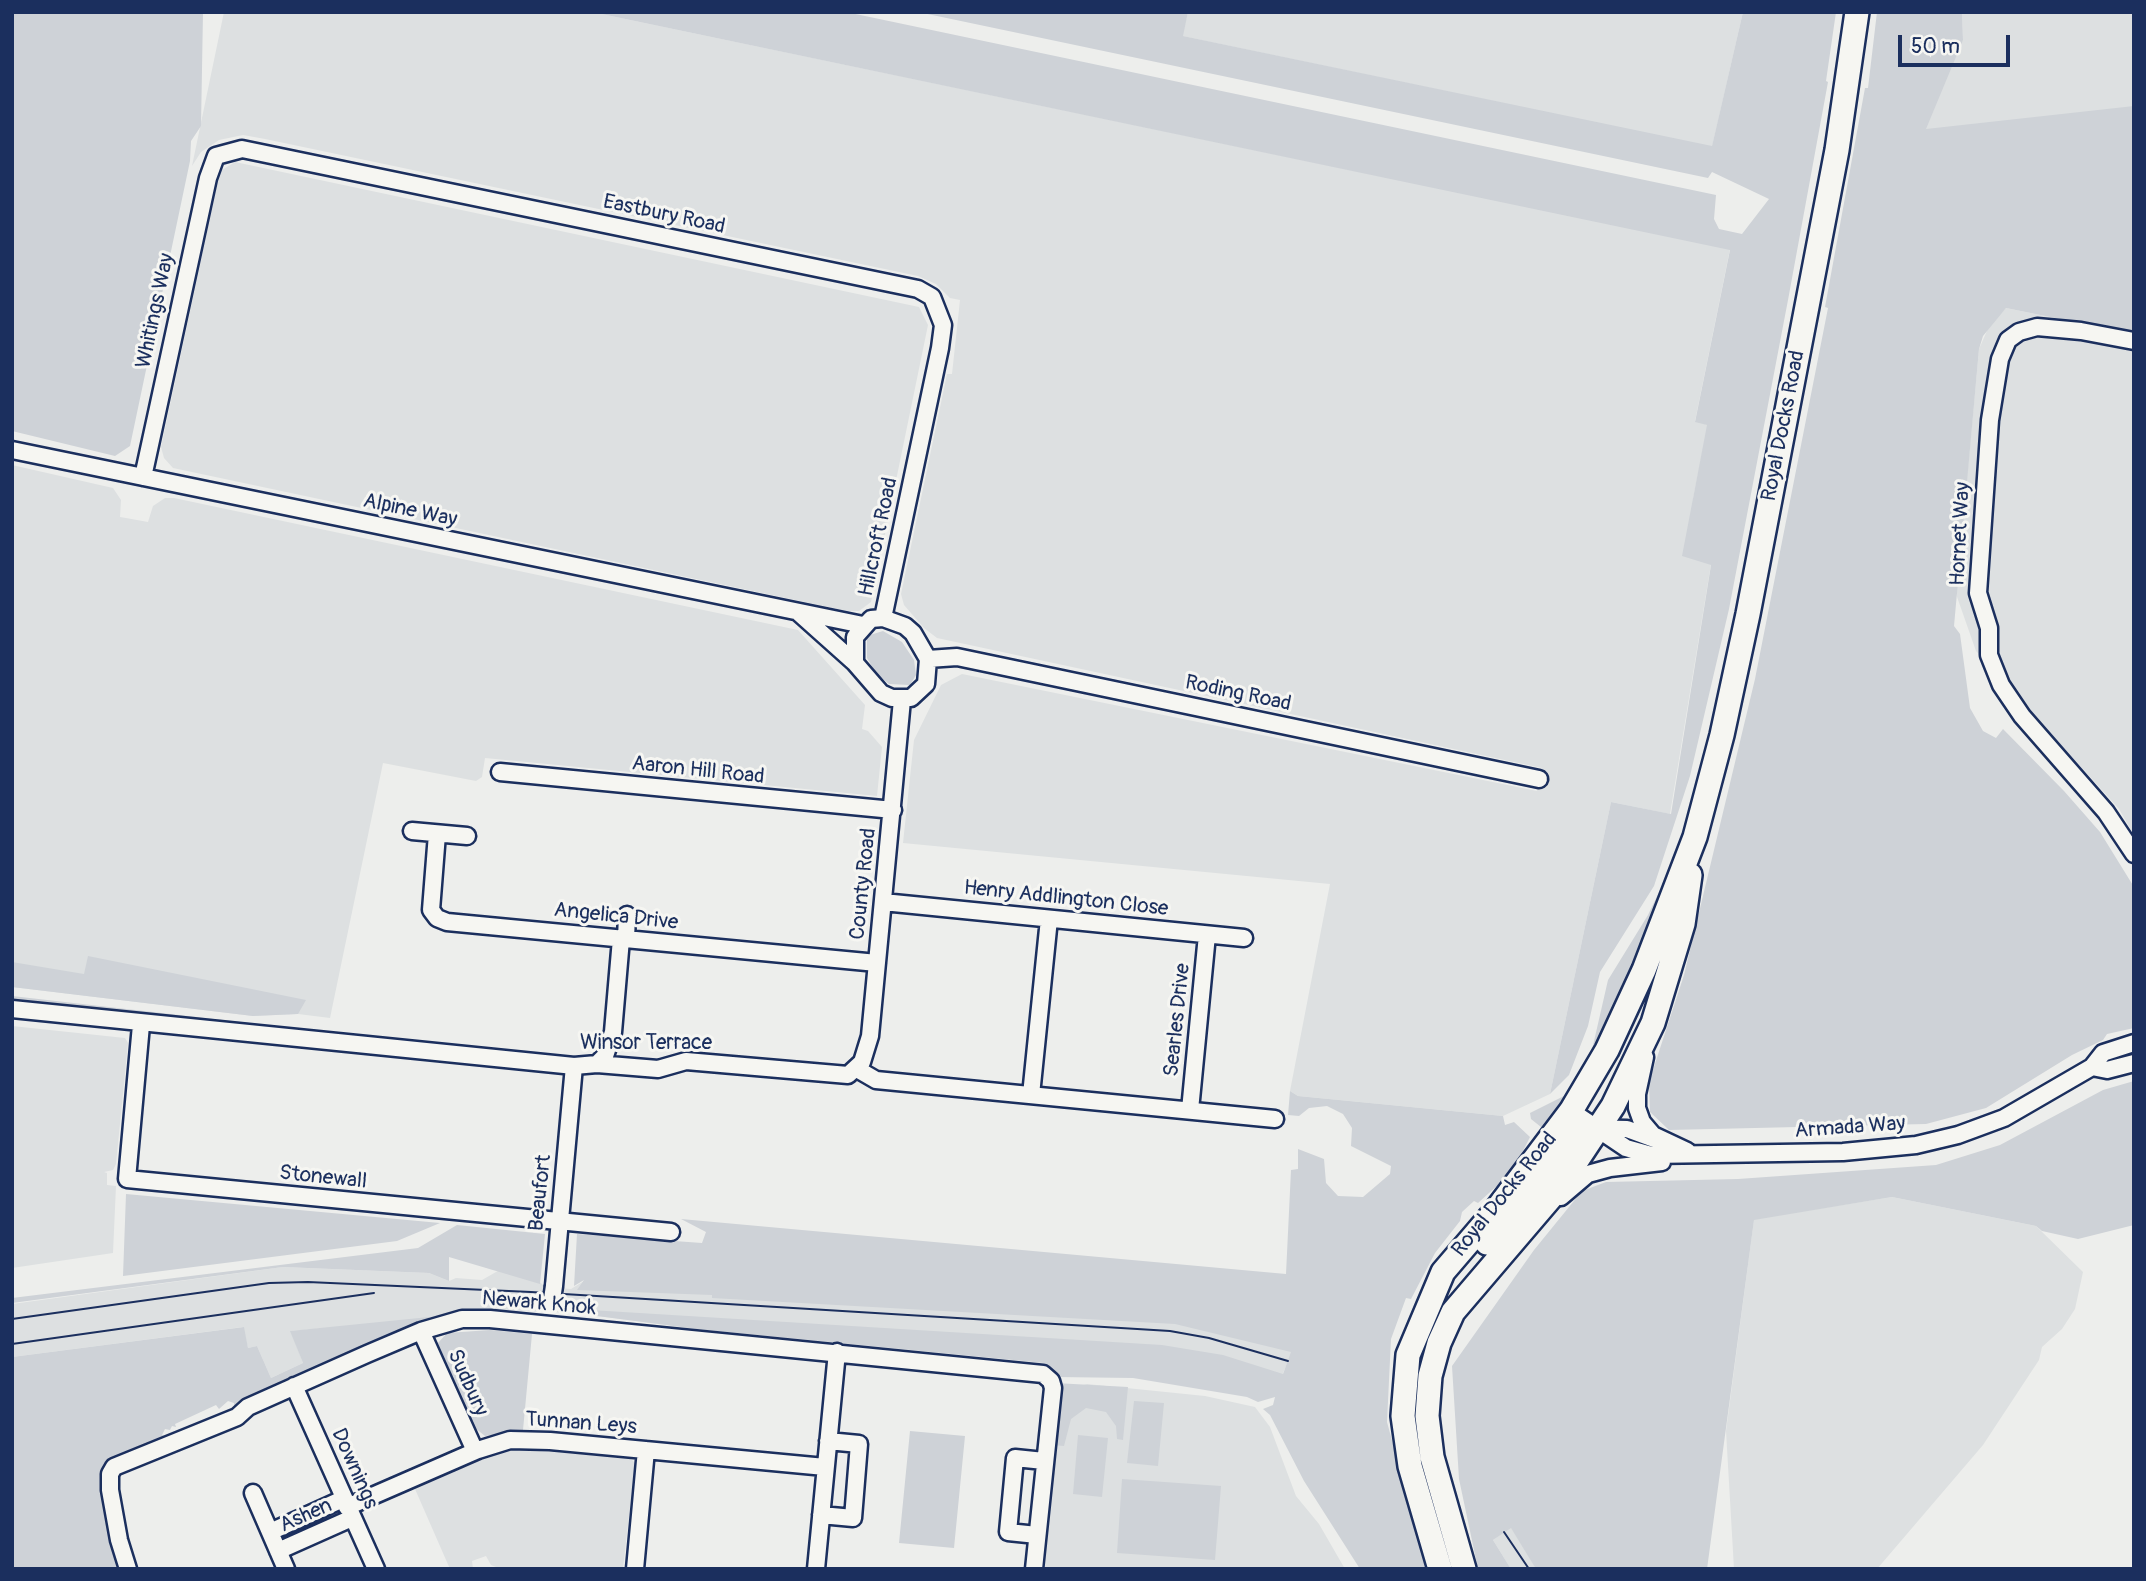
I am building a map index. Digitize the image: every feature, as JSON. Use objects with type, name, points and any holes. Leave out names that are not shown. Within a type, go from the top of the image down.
[{"type":"highway","name":"Royal Docks Road","points":[[1464,1569],[1432,1457],[1427,1416],[1430,1376],[1439,1343],[1453,1312],[1516,1241],[1600,1129],[1653,1023],[1684,924],[1695,837],[1745,626],[1808,303],[1847,85],[1857,12]]},
{"type":"highway","name":"Royal Docks Road","points":[[1440,1569],[1410,1466],[1403,1416],[1403,1380],[1408,1354],[1443,1272],[1497,1209],[1571,1111],[1607,1050],[1644,970],[1695,837]]},
{"type":"highway","points":[[1428,1302],[1514,1215],[1560,1154]]},
{"type":"highway","points":[[1456,1537],[1473,1569]]},
{"type":"street","name":"Eastbury Road","points":[[216,156],[242,149],[918,289],[932,297],[943,325],[915,464]]},
{"type":"street","name":"Whitings Way","points":[[143,477],[177,311],[208,178],[216,156]]},
{"type":"street","name":"Hornet Way","points":[[2134,341],[2081,331],[2037,327],[2019,332],[2008,341],[2000,359],[1990,420],[1978,593],[1989,628],[1989,655],[2006,694],[2106,812],[2134,854]]},
{"type":"street","name":"Alpine Way","points":[[12,450],[798,613],[863,625],[871,619],[883,618]]},
{"type":"street","name":"Hillcroft Road","points":[[883,618],[915,464]]},
{"type":"street","name":"Alpine Way","points":[[798,613],[855,663],[881,693],[902,700]]},
{"type":"street","points":[[883,618],[905,626],[913,633],[928,659],[926,684],[921,691],[902,700]]},
{"type":"street","points":[[855,663],[855,637],[863,625]]},
{"type":"street","name":"Roding Road","points":[[928,659],[957,657],[1539,779]]},
{"type":"street","name":"County Road","points":[[857,1069],[870,1036],[902,700]]},
{"type":"street","name":"Aaron Hill Road","points":[[500,772],[893,810]]},
{"type":"street","points":[[412,831],[467,836]]},
{"type":"street","name":"Angelica Drive","points":[[436,834],[431,910],[437,918],[447,922],[877,963]]},
{"type":"street","name":"Henry Addlington Close","points":[[883,902],[1244,938]]},
{"type":"street","points":[[597,1064],[605,1056],[612,1032],[627,915]]},
{"type":"street","points":[[1031,1095],[1049,919]]},
{"type":"street","name":"Searles Drive","points":[[1190,1110],[1207,934]]},
{"type":"street","name":"Winsor Terrace","points":[[12,1009],[141,1025],[574,1066],[597,1064],[658,1069],[686,1061],[839,1076],[857,1069]]},
{"type":"street","points":[[1653,1023],[1638,1083],[1637,1108],[1647,1129],[1662,1141]]},
{"type":"street","name":"Stonewall","points":[[141,1025],[127,1179],[671,1232]]},
{"type":"street","name":"Armada Way","points":[[1571,1111],[1637,1153],[1699,1155],[1843,1152],[1937,1141],[2004,1118],[2092,1067],[2104,1053],[2134,1043]]},
{"type":"street","name":"Armada Way","points":[[2092,1067],[2108,1070],[2134,1063]]},
{"type":"street","name":"Beaufort","points":[[549,1325],[574,1066]]},
{"type":"street","points":[[857,1069],[876,1080],[1275,1119]]},
{"type":"street","name":"Armada Way","points":[[1560,1154],[1579,1128],[1626,1129],[1699,1155]]},
{"type":"street","points":[[1516,1241],[1588,1174],[1699,1155]]},
{"type":"street","name":"Newark Knok","points":[[128,1569],[119,1541],[110,1490],[110,1474],[114,1466],[237,1417],[248,1407],[421,1331],[462,1319],[1033,1371],[1043,1374],[1051,1381],[1044,1461]]},
{"type":"street","name":"Sudbury","points":[[421,1331],[475,1451]]},
{"type":"street","points":[[816,1569],[837,1352]]},
{"type":"street","name":"Downings","points":[[294,1386],[376,1569]]},
{"type":"street","name":"Tunnan Leys","points":[[347,1508],[475,1451],[517,1439],[825,1467]]},
{"type":"street","points":[[821,1515],[853,1518],[859,1444],[828,1441]]},
{"type":"street","points":[[635,1569],[646,1450]]},
{"type":"street","points":[[1034,1569],[1044,1461],[1015,1458],[1008,1532],[1037,1535]]},
{"type":"street","name":"Ashen","points":[[253,1493],[286,1569]]},
{"type":"street","name":"Ashen","points":[[270,1532],[347,1508]]},
{"type":"street","name":"Ashen","points":[[278,1551],[347,1508]]},
{"type":"shaded area","points":[[12,12],[203,12],[201,126],[191,141],[190,161],[130,446],[115,456],[12,431]]},
{"type":"shaded area","points":[[224,12],[592,12],[1730,249],[1695,421],[1708,425],[1693,499],[1711,564],[1670,814],[1611,802],[1550,1094],[1503,1116],[1298,1096],[1290,1091],[1330,884],[903,843],[914,740],[941,685],[962,674],[1537,791],[1542,768],[937,638],[924,628],[904,605],[901,594],[947,374],[952,374],[960,300],[950,298],[936,284],[918,276],[243,135],[219,140],[201,152],[192,166]]},
{"type":"shaded area","points":[[592,12],[846,12],[1716,195],[1714,219],[1719,229],[1742,234],[1769,199],[1712,172],[1708,178],[918,12],[1188,12],[1183,36],[1712,146],[1743,12],[1836,12],[1826,81],[1828,82],[1729,609],[1690,776],[1654,886],[1600,972],[1588,1026],[1569,1075],[1550,1094],[1611,802],[1671,814],[1711,565],[1682,556],[1707,425],[1695,422],[1730,250]]},
{"type":"shaded area","points":[[1188,12],[1743,12],[1712,147],[1182,36]]},
{"type":"shaded area","points":[[1877,12],[1962,12],[1963,40],[1926,129],[2134,106],[2134,334],[2006,308],[1983,336],[1979,349],[1954,626],[1960,634],[1970,708],[1983,731],[1996,738],[2003,729],[2064,791],[2100,832],[2134,887],[2134,1028],[2107,1034],[2103,1040],[2072,1055],[1986,1108],[1926,1124],[1669,1130],[1650,1112],[1649,1082],[1684,975],[1755,679],[1828,308],[1825,307],[1865,88],[1868,88]]},
{"type":"shaded area","points":[[1962,12],[2134,12],[2134,330],[1880,124],[1963,40]]},
{"type":"shaded area","points":[[235,162],[919,307],[928,325],[871,602],[859,611],[847,611],[173,468],[164,458],[161,447],[219,176],[222,170]]},
{"type":"shaded area","points":[[2006,308],[2134,334],[2134,835],[2119,809],[1976,651],[1956,594],[1979,349],[1990,324]]},
{"type":"shaded area","points":[[12,465],[113,488],[121,500],[120,517],[148,522],[153,506],[165,498],[174,498],[798,630],[865,705],[862,729],[868,731],[882,747],[877,796],[485,758],[482,777],[476,781],[383,763],[330,1018],[298,1014],[253,1016],[12,987]]},
{"type":"shaded area","points":[[883,631],[902,642],[914,660],[916,675],[910,685],[889,684],[876,673],[867,658],[867,636]]},
{"type":"shaded area","points":[[1660,890],[1663,891],[1655,916],[1626,993],[1587,1068],[1546,1131],[1531,1119],[1530,1113],[1570,1093],[1589,1063],[1608,980],[1648,915]]},
{"type":"shaded area","points":[[88,956],[306,1000],[298,1014],[253,1016],[12,987],[12,962],[84,974]]},
{"type":"shaded area","points":[[12,996],[276,1026],[275,1030],[141,1017],[12,1000]]},
{"type":"shaded area","points":[[12,1026],[125,1038],[128,1043],[116,1164],[113,1170],[104,1172],[107,1173],[107,1185],[116,1186],[113,1253],[12,1268]]},
{"type":"shaded area","points":[[2134,1081],[2134,1225],[2078,1239],[2042,1231],[2036,1226],[1892,1197],[1754,1220],[1707,1569],[1536,1569],[1511,1528],[1493,1540],[1511,1569],[1478,1569],[1459,1479],[1452,1366],[1534,1250],[1582,1191],[1606,1182],[1738,1179],[1936,1165],[2000,1145],[2103,1090]]},
{"type":"shaded area","points":[[1290,1091],[1298,1096],[1503,1116],[1505,1125],[1514,1122],[1530,1137],[1519,1159],[1500,1183],[1478,1203],[1474,1201],[1462,1212],[1460,1221],[1435,1253],[1411,1299],[1406,1298],[1391,1339],[1387,1422],[1427,1569],[1360,1569],[1304,1481],[1270,1415],[1263,1409],[1273,1405],[1275,1397],[1258,1402],[1247,1397],[1133,1378],[1056,1377],[1044,1363],[697,1329],[574,1313],[574,1309],[1162,1345],[1223,1355],[1283,1374],[1291,1352],[1175,1324],[712,1298],[712,1295],[577,1290],[584,1280],[574,1286],[577,1234],[702,1243],[706,1232],[681,1219],[1286,1274],[1291,1170],[1298,1169],[1298,1149],[1324,1159],[1326,1183],[1338,1196],[1363,1197],[1390,1174],[1391,1166],[1351,1146],[1352,1128],[1343,1114],[1327,1106],[1309,1108],[1299,1116],[1288,1115]]},
{"type":"shaded area","points":[[126,1194],[440,1223],[397,1241],[123,1276]]},
{"type":"shaded area","points":[[1892,1197],[2036,1226],[2083,1272],[2075,1309],[2062,1329],[2042,1347],[2039,1360],[1983,1445],[1877,1569],[1734,1569],[1726,1431],[1754,1219]]},
{"type":"shaded area","points":[[457,1225],[545,1234],[540,1284],[449,1257],[449,1281],[429,1273],[283,1267],[12,1303],[12,1298],[418,1248]]},
{"type":"shaded area","points":[[517,1260],[545,1287],[571,1289],[613,1263],[1112,1310],[1219,1328],[1292,1352],[1278,1385],[697,1329],[574,1313],[473,1309],[412,1321],[291,1331],[303,1363],[271,1378],[257,1346],[248,1348],[243,1327],[12,1357],[12,1304],[283,1267],[429,1273],[449,1281],[456,1278],[482,1280]]},
{"type":"shaded area","points":[[429,1317],[431,1320],[234,1410],[234,1403],[228,1401],[219,1409],[216,1405],[175,1424],[176,1427],[172,1426],[170,1430],[165,1429],[162,1435],[167,1437],[103,1465],[108,1521],[121,1569],[12,1569],[12,1357],[244,1327],[248,1348],[257,1346],[271,1378],[303,1363],[290,1331]]},
{"type":"shaded area","points":[[490,1330],[532,1334],[523,1430],[485,1436],[475,1428],[438,1343],[447,1333]]},
{"type":"shaded area","points":[[1055,1383],[1128,1387],[1123,1440],[1117,1439],[1116,1426],[1106,1412],[1086,1408],[1071,1419],[1064,1446],[1053,1445]]},
{"type":"shaded area","points":[[1087,1384],[1205,1396],[1255,1407],[1270,1427],[1296,1496],[1319,1524],[1345,1569],[1040,1569],[1057,1392]]},
{"type":"shaded area","points":[[1134,1401],[1164,1403],[1158,1466],[1127,1463]]},
{"type":"shaded area","points":[[910,1431],[965,1436],[954,1548],[899,1543]]},
{"type":"shaded area","points":[[1078,1435],[1108,1438],[1102,1497],[1073,1494]]},
{"type":"shaded area","points":[[514,1449],[630,1458],[635,1463],[623,1569],[496,1567],[491,1565],[486,1556],[472,1561],[473,1569],[450,1569],[415,1489],[471,1462]]},
{"type":"shaded area","points":[[1122,1479],[1221,1486],[1215,1560],[1117,1553]]},
{"type":"shaded area","points":[[1511,1527],[1536,1569],[1511,1569],[1493,1540]]},
{"type":"tram line","points":[[12,1319],[269,1283],[308,1282],[531,1292],[1170,1331],[1209,1338],[1288,1361]]},
{"type":"tram line","points":[[12,1344],[374,1293]]},
{"type":"tram line","points":[[1504,1532],[1529,1569]]}]
